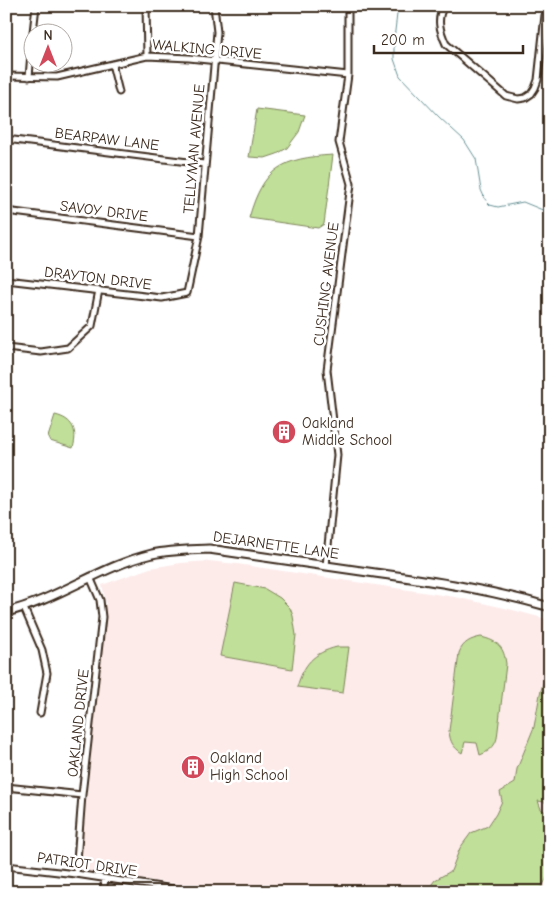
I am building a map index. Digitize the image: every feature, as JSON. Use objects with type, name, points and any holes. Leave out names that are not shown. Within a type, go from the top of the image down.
[{"type":"main road","name":"DEJARNETTE LANE","points":[[6,612],[24,608],[90,577],[151,554],[209,549],[435,581],[485,590],[550,607]]},
{"type":"street","points":[[34,22],[36,6]]},
{"type":"street","points":[[146,6],[147,56]]},
{"type":"street","name":"TELLYMAN AVENUE","points":[[187,293],[199,236],[217,32],[214,6]]},
{"type":"street","name":"CUSHING AVENUE","points":[[326,566],[337,455],[327,370],[352,184],[338,142],[348,75],[348,6]]},
{"type":"street","points":[[444,6],[439,21],[446,44],[506,96],[518,99],[525,98],[531,94],[538,80],[546,6]]},
{"type":"street","name":"WALKING DRIVE","points":[[6,76],[57,77],[147,56],[189,58],[348,75]]},
{"type":"street","points":[[112,64],[119,92]]},
{"type":"street","points":[[29,72],[29,77]]},
{"type":"street","name":"BEARPAW LANE","points":[[6,139],[204,164]]},
{"type":"street","name":"SAVOY DRIVE","points":[[6,211],[199,236]]},
{"type":"street","name":"DRAYTON DRIVE","points":[[6,280],[162,298],[187,293]]},
{"type":"street","points":[[6,348],[41,352],[68,348],[92,326],[99,290]]},
{"type":"street","name":"OAKLAND DRIVE","points":[[76,874],[82,795],[102,617],[100,600],[90,577]]},
{"type":"street","points":[[24,608],[42,650],[47,673],[40,713]]},
{"type":"street","points":[[6,787],[82,795]]},
{"type":"street","name":"PATRIOT DRIVE","points":[[6,866],[76,874],[194,892]]},
{"type":"street","points":[[103,892],[105,879]]},
{"type":"shaded area","points":[[209,561],[455,597],[550,620],[550,892],[236,892],[86,872],[82,869],[80,864],[106,602],[102,585],[150,568]]},
{"type":"green space","points":[[257,109],[305,115],[299,132],[287,148],[265,158],[249,157]]},
{"type":"green space","points":[[333,155],[324,224],[318,228],[249,218],[261,187],[277,169],[300,159]]},
{"type":"green space","points":[[55,415],[66,419],[73,427],[75,436],[73,448],[50,441],[48,437]]},
{"type":"green space","points":[[235,583],[265,589],[280,598],[290,608],[296,635],[292,669],[220,656]]},
{"type":"green space","points":[[481,637],[496,643],[502,649],[506,664],[497,738],[491,749],[480,755],[477,743],[465,742],[462,753],[459,751],[452,744],[449,731],[459,653],[468,642]]},
{"type":"green space","points":[[337,647],[349,647],[343,693],[297,687],[306,666],[316,656]]},
{"type":"green space","points":[[550,663],[550,803],[538,801],[541,809],[550,815],[550,872],[542,887],[535,892],[426,892],[435,880],[451,871],[460,848],[471,833],[488,826],[502,801],[500,792],[515,783],[517,769],[534,727],[540,694]]},
{"type":"waterway","points":[[398,6],[394,39],[394,59],[400,76],[464,140],[476,159],[481,190],[486,201],[490,205],[498,207],[523,202],[550,213]]},
{"type":"place","name":"Oakland Middle School","points":[[284,432]]},
{"type":"place","name":"Oakland High School","points":[[193,767]]}]
